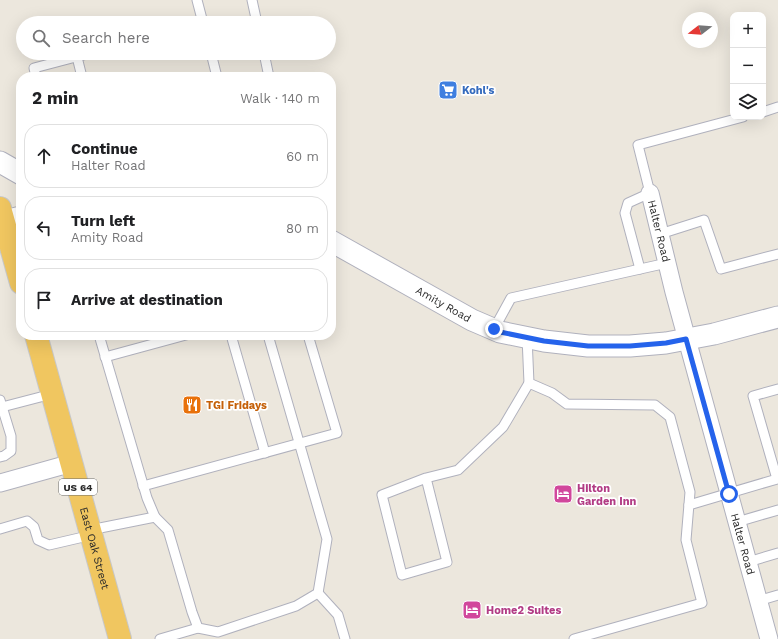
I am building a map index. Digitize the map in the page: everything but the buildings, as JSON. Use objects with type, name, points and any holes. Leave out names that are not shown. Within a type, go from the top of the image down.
[{"type":"highway","points":[[6,217],[16,261]]},
{"type":"highway","name":"East Oak Street","points":[[39,340],[52,394],[120,639]]},
{"type":"street","points":[[0,162],[16,171]]},
{"type":"street","name":"Halter Road","points":[[650,193],[686,339],[768,637]]},
{"type":"street","name":"Amity Road","points":[[336,244],[472,320],[500,332],[544,341],[588,346],[666,343],[714,334],[778,317]]},
{"type":"street","points":[[0,483],[72,463]]},
{"type":"lane","points":[[197,0],[201,16]]},
{"type":"lane","points":[[252,0],[255,16]]},
{"type":"lane","points":[[35,72],[34,68],[66,60]]},
{"type":"lane","points":[[79,60],[81,72]]},
{"type":"lane","points":[[213,60],[216,72]]},
{"type":"lane","points":[[265,60],[268,72]]},
{"type":"lane","points":[[766,111],[778,108]]},
{"type":"lane","points":[[640,269],[625,213],[628,203],[650,193],[638,145],[732,120]]},
{"type":"lane","points":[[660,234],[704,220],[721,269],[778,254]]},
{"type":"lane","points":[[494,329],[511,298],[667,263]]},
{"type":"lane","points":[[426,478],[447,562],[402,574],[382,495],[426,478],[458,470],[503,426],[529,383],[527,337]]},
{"type":"lane","points":[[100,340],[147,498],[155,517],[168,530],[198,628]]},
{"type":"lane","points":[[105,357],[168,340]]},
{"type":"lane","points":[[232,340],[265,453]]},
{"type":"lane","points":[[160,639],[198,628],[218,632],[296,606],[318,593],[327,540],[269,340]]},
{"type":"lane","points":[[143,486],[337,433],[309,340]]},
{"type":"lane","points":[[529,383],[552,393],[567,404],[655,405],[670,417],[690,492],[686,540],[702,603],[574,639]]},
{"type":"lane","points":[[689,505],[777,479],[753,396],[778,389]]},
{"type":"lane","points":[[0,457],[11,451],[11,436],[1,404],[52,394]]},
{"type":"lane","points":[[737,522],[778,510]]},
{"type":"lane","points":[[0,529],[27,521],[34,527],[38,540],[49,545],[155,517]]},
{"type":"lane","points":[[748,562],[778,553]]},
{"type":"lane","points":[[318,593],[338,615],[345,639]]},
{"type":"lane","points":[[758,601],[778,595]]},
{"type":"place","name":"Kohl's","points":[[448,90]]},
{"type":"place","name":"TGI Fridays","points":[[192,405]]},
{"type":"place","name":"Hilton Garden Inn","points":[[563,494]]},
{"type":"place","name":"Home2 Suites","points":[[472,610]]},
{"type":"route","points":[[494,329],[500,332],[544,341],[588,346],[630,346],[666,343],[686,339],[729,494]]}]
